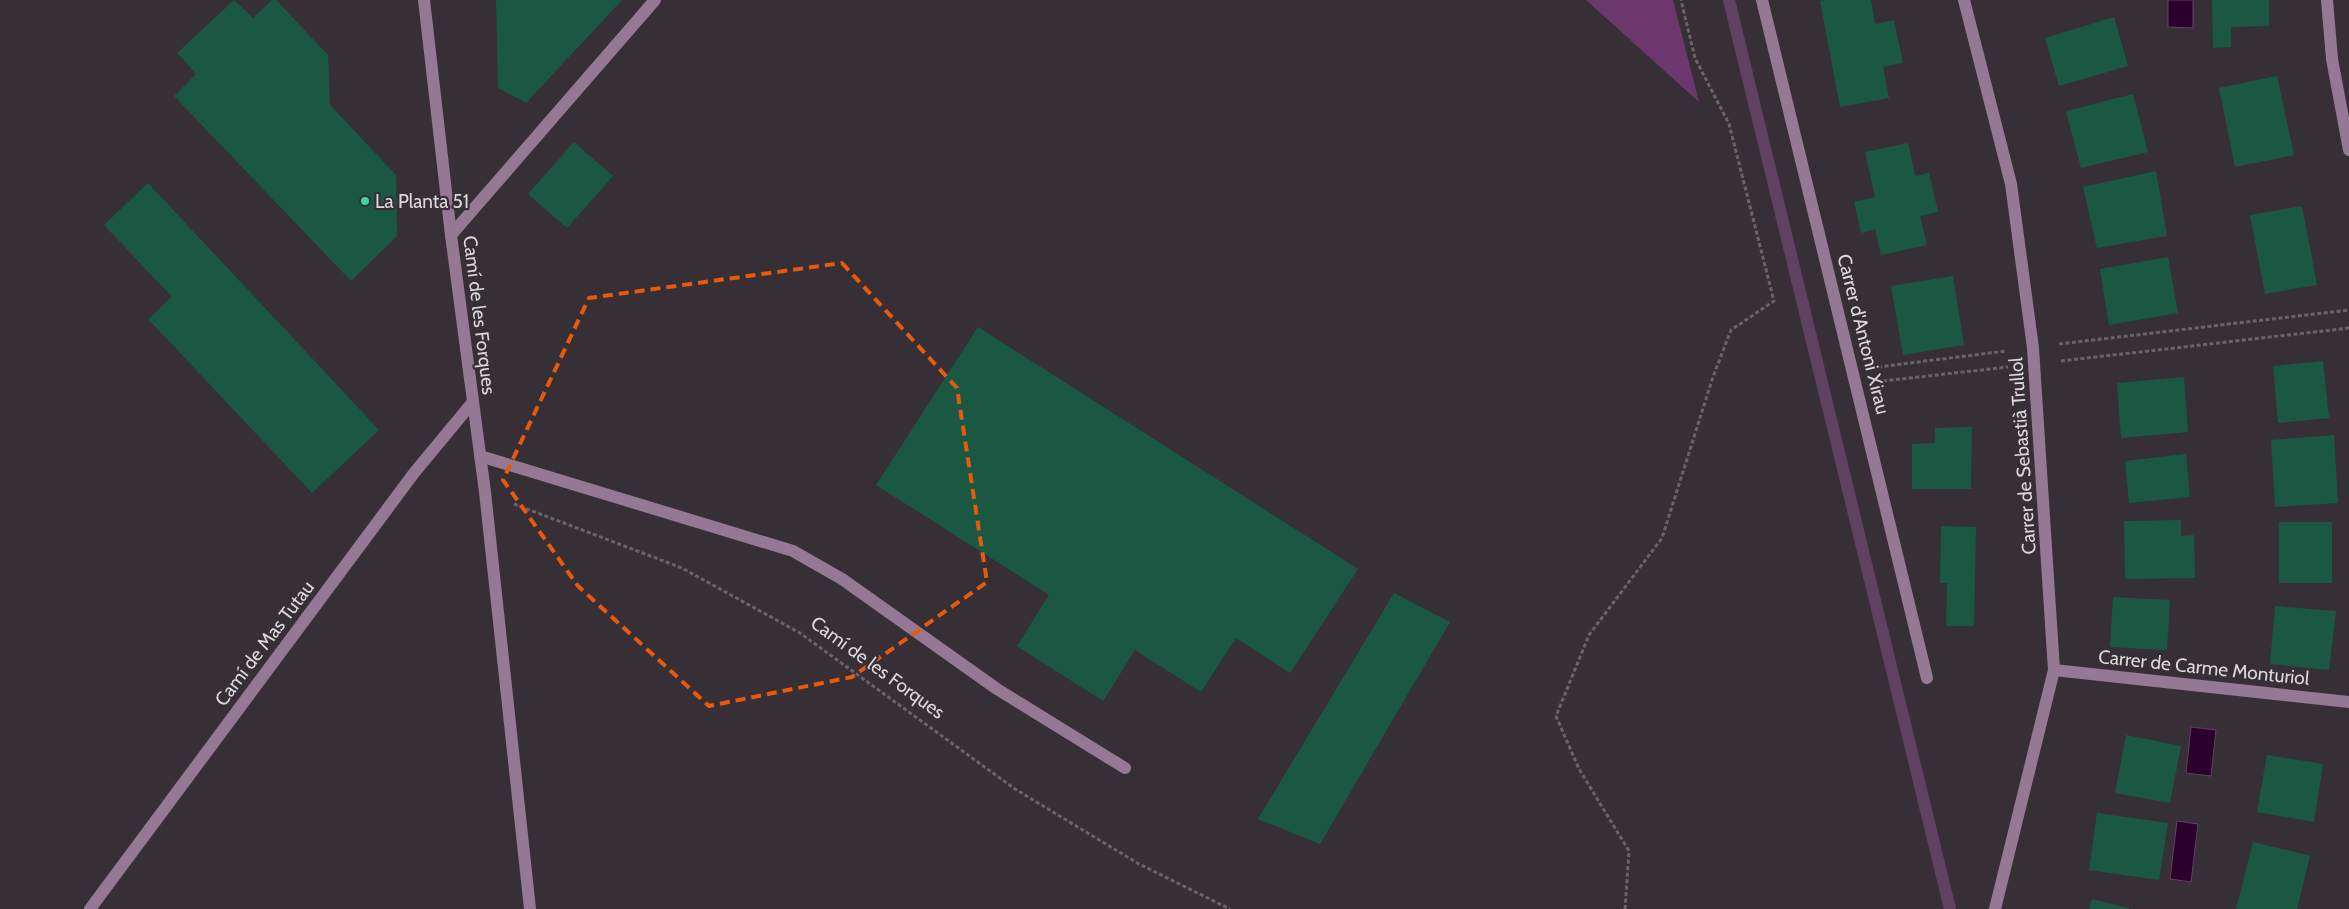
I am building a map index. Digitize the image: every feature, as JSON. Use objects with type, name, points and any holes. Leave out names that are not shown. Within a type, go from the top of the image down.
[{"type":"street","name":"Camí de les Forques","points":[[424,0],[451,235],[485,492],[530,909]]},
{"type":"street","points":[[451,235],[655,0]]},
{"type":"street","name":"Carrer d'Antoni Xirau","points":[[1762,0],[1928,678]]},
{"type":"street","name":"Carrer de Sebastià Trullol","points":[[1964,0],[2011,184],[2034,348],[2054,670],[1995,909]]},
{"type":"street","points":[[2327,0],[2332,59],[2349,150]]},
{"type":"street","name":"Camí de Mas Tutau","points":[[90,909],[414,473],[472,403]]},
{"type":"street","points":[[480,456],[792,551],[842,579],[997,689],[1125,768]]},
{"type":"street","name":"Carrer de Carme Monturiol","points":[[2054,670],[2349,702]]},
{"type":"path","points":[[1625,909],[1629,851],[1579,769],[1556,716],[1589,634],[1662,538],[1713,377],[1731,330],[1774,301],[1729,124],[1695,58],[1681,0]]},
{"type":"path","points":[[1854,370],[2349,310]]},
{"type":"path","points":[[1856,384],[2349,328]]},
{"type":"path","name":"Camí de les Forques","points":[[485,492],[682,568],[800,633],[1015,789],[1139,864],[1230,909]]},
{"type":"highlighted area","points":[[842,263],[957,388],[987,582],[852,677],[709,706],[578,586],[503,480],[589,298]]},
{"type":"shaded area","points":[[1586,0],[1673,0],[1699,102]]},
{"type":"shaded area","points":[[2168,0],[2193,0],[2193,28],[2168,27]]},
{"type":"shaded area","points":[[2191,727],[2216,730],[2211,776],[2186,773]]},
{"type":"shaded area","points":[[2177,821],[2198,824],[2191,882],[2170,879]]},
{"type":"building","points":[[234,0],[253,18],[272,0],[276,0],[328,55],[330,105],[396,175],[397,236],[351,281],[174,96],[196,74],[177,53]]},
{"type":"building","points":[[496,0],[622,0],[526,103],[498,88]]},
{"type":"building","points":[[1871,0],[1875,24],[1894,20],[1903,63],[1883,67],[1889,98],[1840,107],[1820,1]]},
{"type":"building","points":[[2212,0],[2269,0],[2269,26],[2231,27],[2231,47],[2213,48]]},
{"type":"building","points":[[2114,17],[2128,66],[2059,86],[2045,38]]},
{"type":"building","points":[[2277,76],[2294,155],[2235,167],[2219,88]]},
{"type":"building","points":[[2133,94],[2148,152],[2081,168],[2066,111]]},
{"type":"building","points":[[574,142],[613,176],[567,228],[528,194]]},
{"type":"building","points":[[1908,143],[1915,176],[1929,173],[1938,212],[1920,216],[1927,245],[1881,255],[1875,229],[1861,233],[1854,202],[1875,197],[1865,152]]},
{"type":"building","points":[[2156,171],[2167,236],[2097,248],[2083,187]]},
{"type":"building","points":[[148,183],[379,430],[312,493],[148,319],[172,297],[104,225]]},
{"type":"building","points":[[2302,206],[2317,285],[2265,294],[2250,215]]},
{"type":"building","points":[[2168,257],[2178,313],[2109,325],[2100,269]]},
{"type":"building","points":[[1953,276],[1964,345],[1903,355],[1891,286]]},
{"type":"building","points":[[978,327],[1358,569],[1290,673],[1236,638],[1201,692],[1135,650],[1103,701],[1017,646],[1049,595],[876,485]]},
{"type":"building","points":[[2323,361],[2329,418],[2278,423],[2273,366]]},
{"type":"building","points":[[2184,377],[2188,432],[2121,438],[2117,383]]},
{"type":"building","points":[[1972,427],[1971,489],[1912,489],[1912,444],[1935,443],[1935,428]]},
{"type":"building","points":[[2334,435],[2338,503],[2275,507],[2271,440]]},
{"type":"building","points":[[2186,454],[2190,497],[2129,503],[2125,461]]},
{"type":"building","points":[[2181,520],[2181,536],[2194,535],[2195,578],[2125,579],[2124,521]]},
{"type":"building","points":[[2279,522],[2332,522],[2332,583],[2279,583]]},
{"type":"building","points":[[1941,526],[1976,527],[1974,626],[1946,626],[1947,583],[1940,583]]},
{"type":"building","points":[[1394,593],[1450,622],[1320,844],[1258,819]]},
{"type":"building","points":[[2113,597],[2170,600],[2167,650],[2110,647]]},
{"type":"building","points":[[2275,606],[2336,611],[2329,670],[2270,664]]},
{"type":"building","points":[[2126,735],[2181,746],[2170,803],[2115,793]]},
{"type":"building","points":[[2267,755],[2323,764],[2314,822],[2257,812]]},
{"type":"building","points":[[2097,813],[2168,823],[2159,880],[2089,870]]},
{"type":"building","points":[[2253,842],[2310,856],[2297,909],[2236,909]]},
{"type":"building","points":[[2092,899],[2129,908],[2129,909],[2089,909]]},
{"type":"waterway","points":[[1729,0],[1950,909]]},
{"type":"place","name":"La Planta 51","points":[[365,201]]}]
